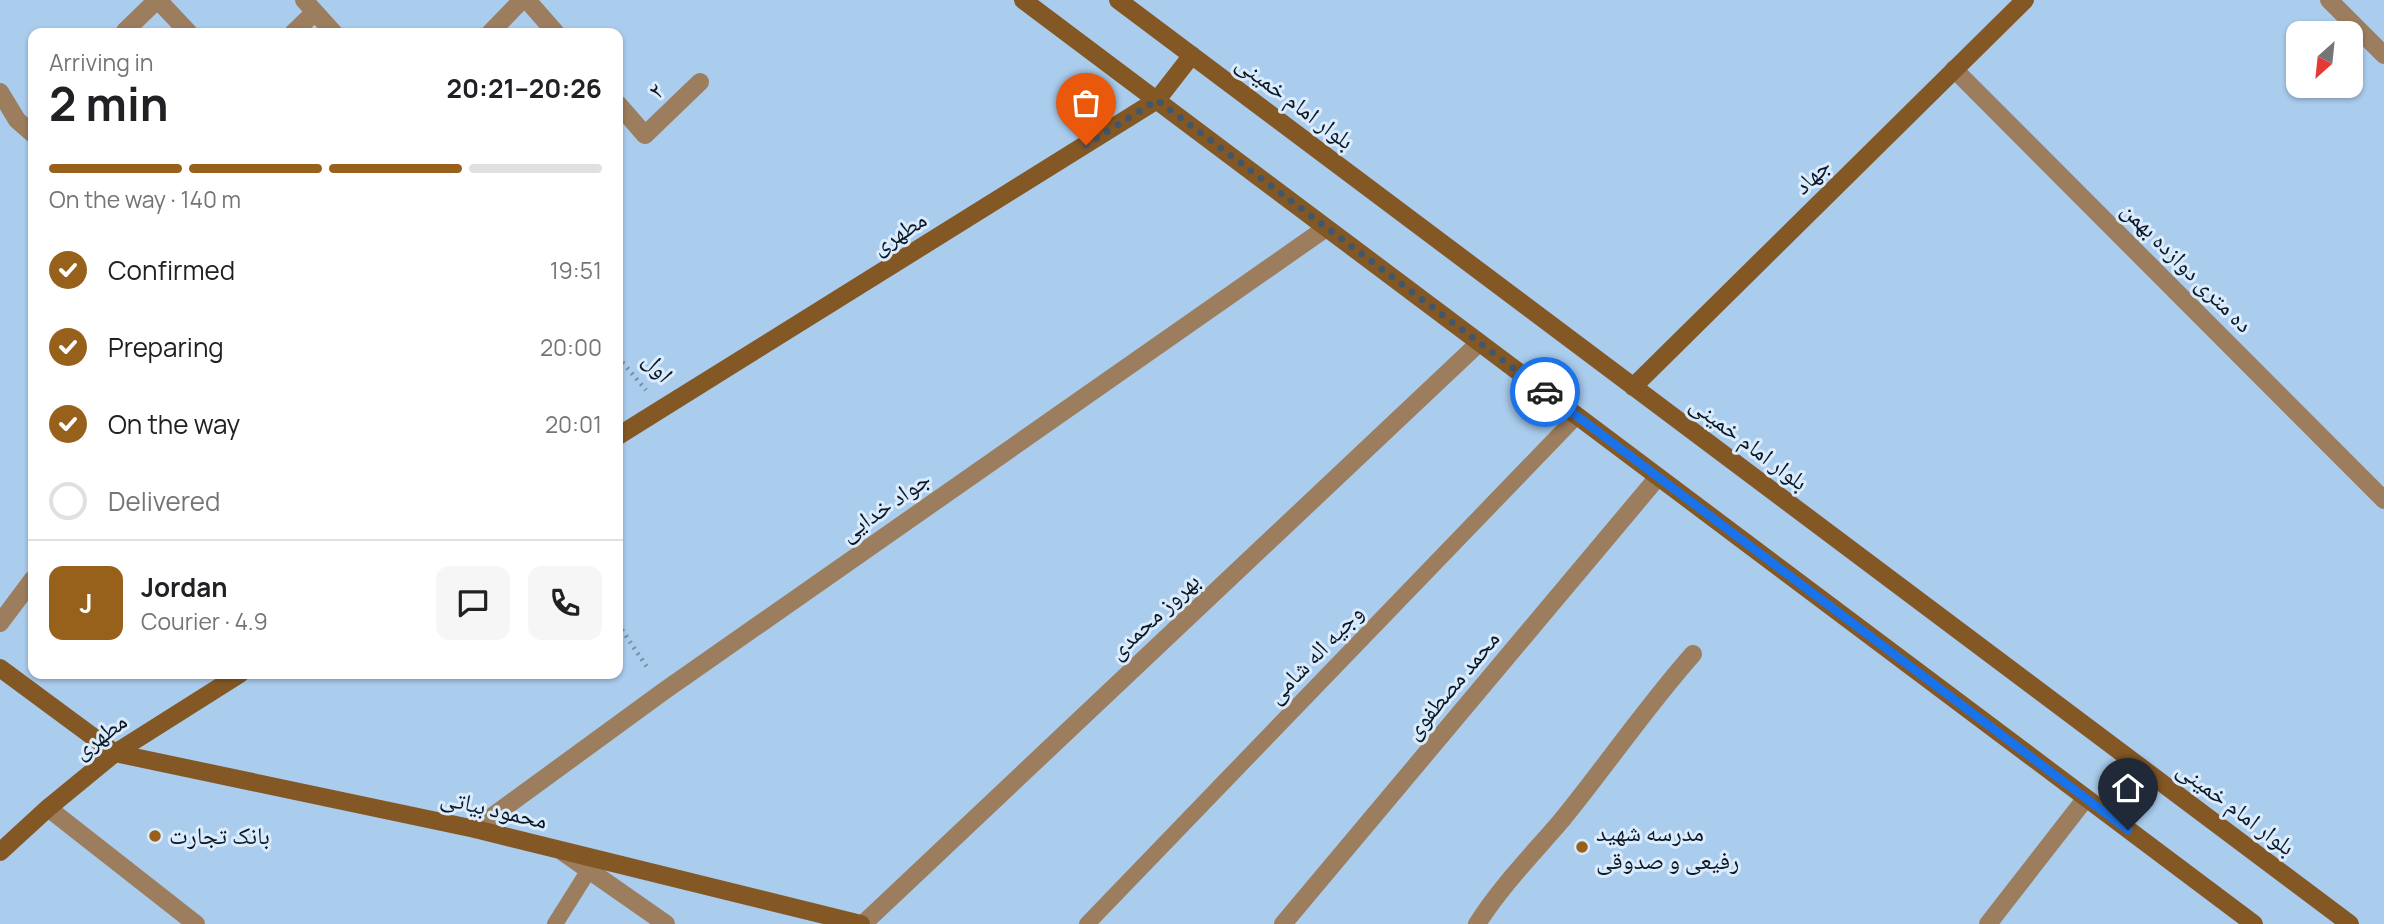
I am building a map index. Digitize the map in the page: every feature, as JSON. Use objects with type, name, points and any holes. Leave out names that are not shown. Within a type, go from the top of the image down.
[{"type":"main road","points":[[1023,0],[2254,924]]},
{"type":"main road","name":"بلوار امام خمینی","points":[[1118,0],[2350,924]]},
{"type":"main road","name":"جهاد","points":[[1633,387],[2025,0]]},
{"type":"main road","name":"مطهری","points":[[623,433],[1157,100],[1192,55]]},
{"type":"main road","points":[[0,668],[115,753]]},
{"type":"main road","name":"مطهری","points":[[0,852],[115,753],[232,679]]},
{"type":"main road","name":"محمود بیاتی","points":[[115,753],[475,829],[862,924]]},
{"type":"street","points":[[128,28],[157,0],[184,28]]},
{"type":"street","points":[[496,28],[525,0],[551,28]]},
{"type":"street","points":[[2329,0],[2384,55]]},
{"type":"street","points":[[296,28],[309,6],[329,28]]},
{"type":"street","name":"ده متری دوازده بهمن","points":[[1954,69],[2384,500]]},
{"type":"street","name":"۲","points":[[623,110],[645,135],[700,82]]},
{"type":"street","points":[[0,92],[17,120],[28,130]]},
{"type":"street","name":"جواد خدایی","points":[[475,829],[664,691],[1326,228]]},
{"type":"street","name":"بهروز محمدی","points":[[862,924],[1479,343]]},
{"type":"street","name":"محمد مصطفوی","points":[[1283,924],[1658,477]]},
{"type":"street","points":[[0,624],[28,586]]},
{"type":"street","points":[[1476,924],[1497,892],[1562,820],[1693,654]]},
{"type":"street","points":[[1988,924],[2086,798]]},
{"type":"street","points":[[48,808],[196,924]]},
{"type":"street","points":[[561,850],[666,924]]},
{"type":"lane","name":"وجیه اله شامی","points":[[1087,924],[1577,416]]},
{"type":"lane","points":[[555,924],[589,870]]},
{"type":"path","name":"اول","points":[[623,363],[662,409]]},
{"type":"path","points":[[623,631],[664,691]]},
{"type":"way so far","points":[[1086,145],[1157,100],[1545,392]]},
{"type":"place","name":"بانک تجارت","points":[[155,836]]},
{"type":"place","name":"مدرسه شهید رفیعی و صدوقی","points":[[1582,847]]},
{"type":"route","points":[[1545,392],[2128,830]]}]
